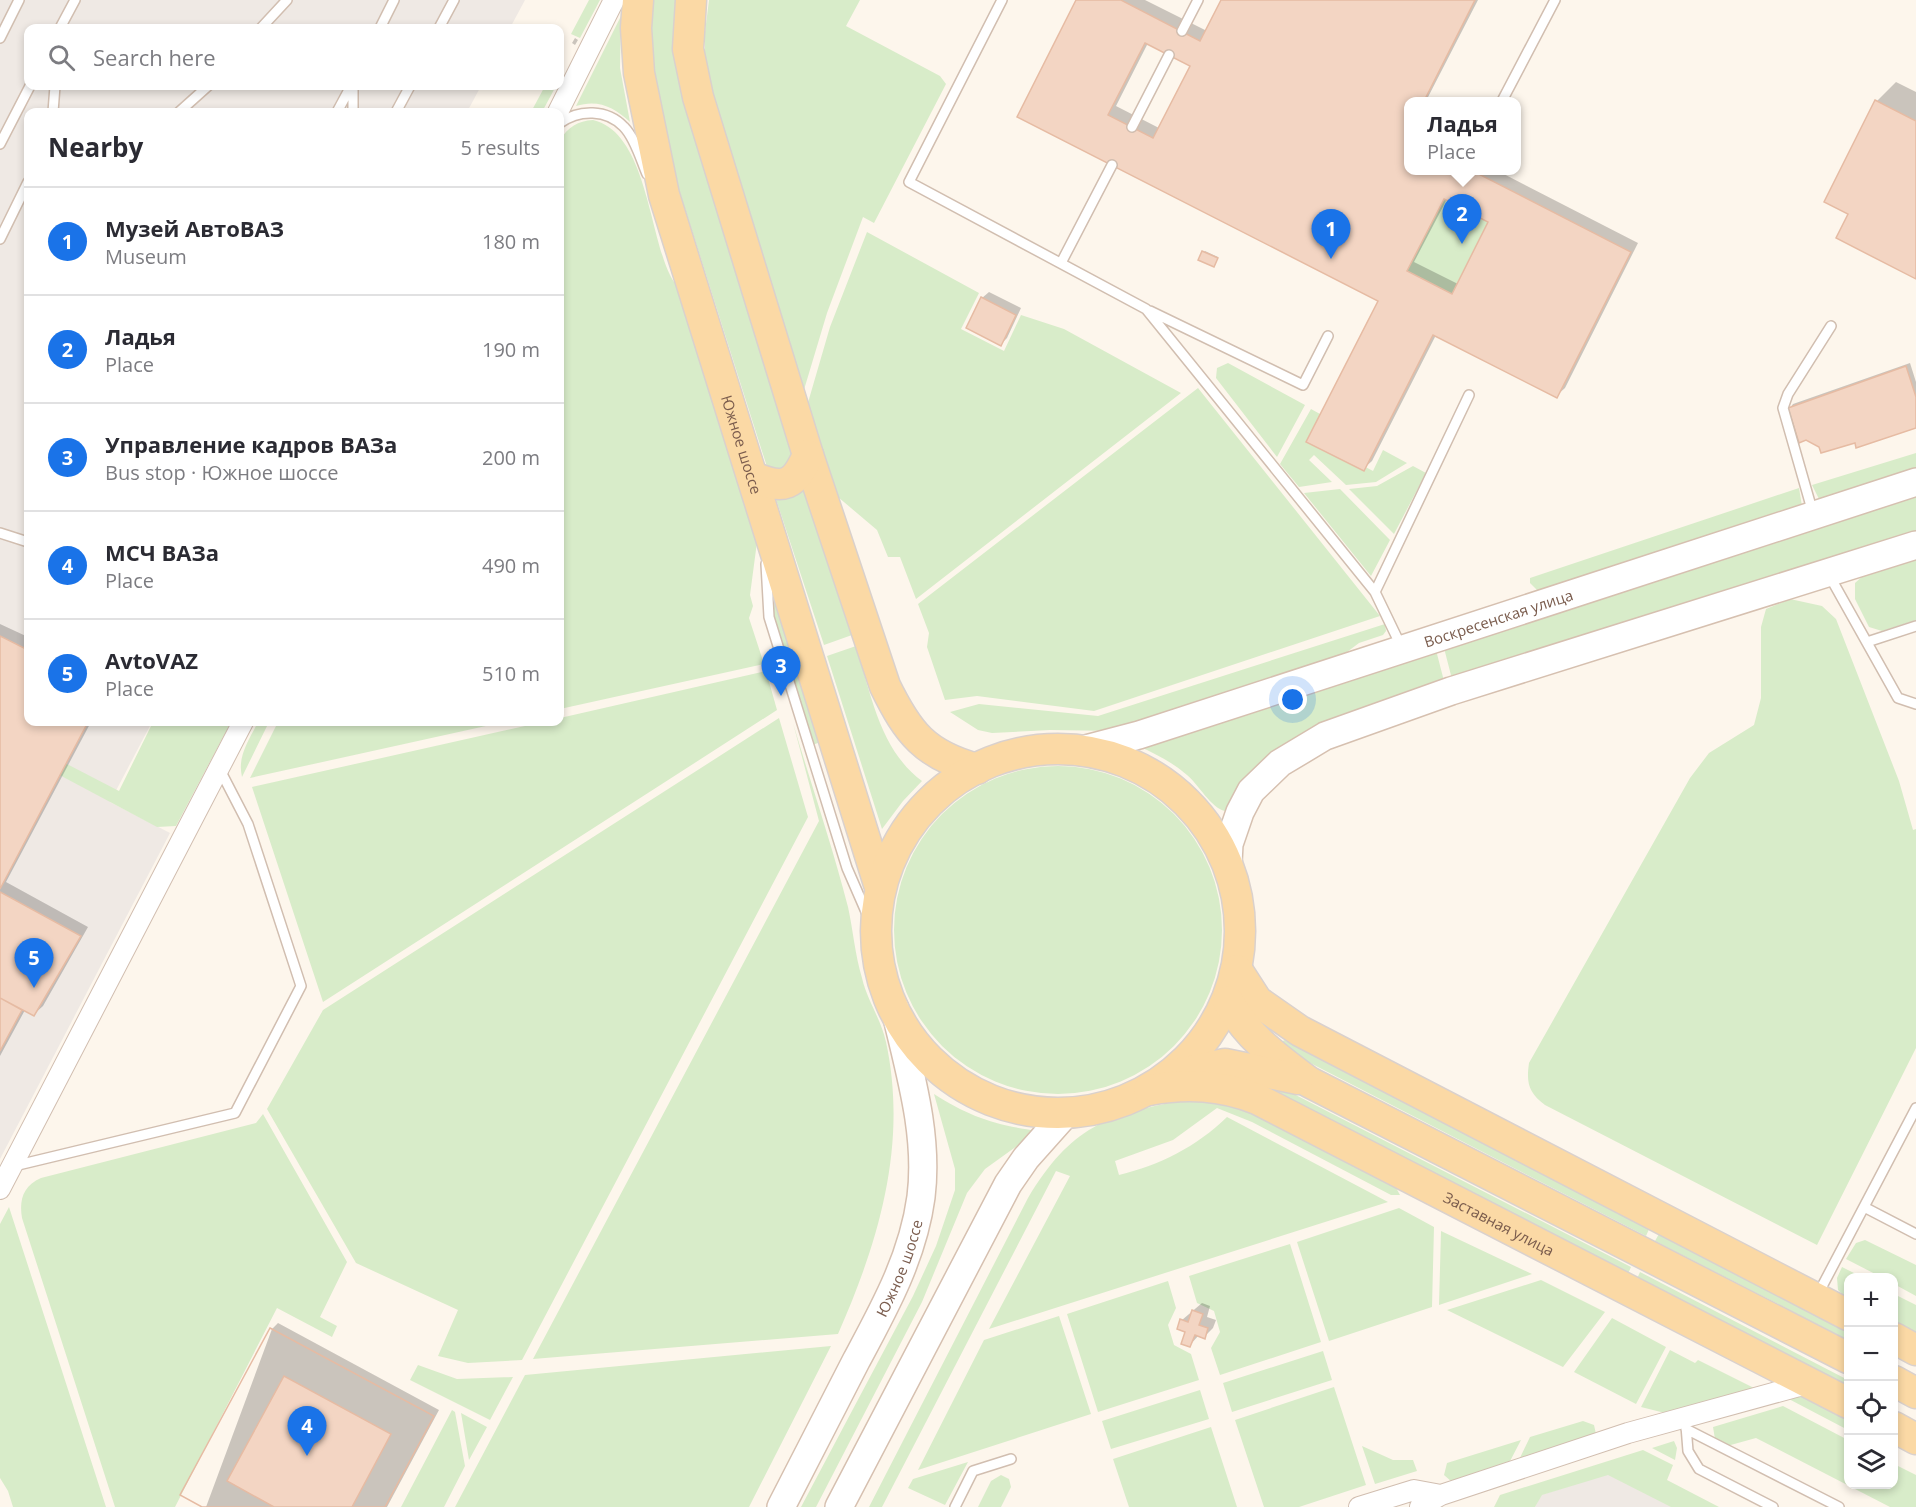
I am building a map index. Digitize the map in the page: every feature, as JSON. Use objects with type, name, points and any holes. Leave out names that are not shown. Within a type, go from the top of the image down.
[{"type":"main road","name":"Южное шоссе","points":[[638,0],[636,28],[639,73],[674,231],[764,508],[879,884]]},
{"type":"main road","points":[[691,0],[688,49],[698,97],[808,456],[867,636],[901,719],[932,751],[953,762],[977,768]]},
{"type":"main road","points":[[753,477],[781,485],[791,482],[800,472],[808,456]]},
{"type":"main road","name":"Воскресенская улица","points":[[1078,751],[1139,735],[1916,482]]},
{"type":"main road","points":[[1228,863],[1204,822],[1187,802],[1141,769],[1119,760],[1078,751],[1029,754],[977,768],[930,800],[909,824],[894,848],[879,884],[874,930],[878,956],[895,1009],[912,1038],[952,1080],[974,1093],[1013,1107],[1067,1112],[1089,1109],[1141,1092],[1169,1075],[1192,1056],[1211,1031],[1228,1001],[1237,970],[1240,919],[1228,863],[1229,844],[1240,812],[1251,791],[1280,763],[1303,747],[1325,736],[1450,691],[1916,545]]},
{"type":"main road","points":[[1237,970],[1257,1001],[1300,1032],[1844,1313]]},
{"type":"main road","points":[[1228,1001],[1239,1022],[1257,1041],[1309,1082],[1844,1356]]},
{"type":"main road","name":"Южное шоссе","points":[[781,1507],[893,1291],[914,1231],[921,1196],[922,1152],[918,1107],[895,1009]]},
{"type":"main road","points":[[1169,1075],[1224,1064],[1309,1082]]},
{"type":"main road","name":"Заставная улица","points":[[1141,1092],[1171,1086],[1199,1086],[1223,1088],[1257,1099],[1844,1401]]},
{"type":"main road","points":[[839,1507],[1002,1193],[1026,1158],[1067,1112]]},
{"type":"main road","points":[[1898,1341],[1916,1350]]},
{"type":"main road","points":[[1898,1384],[1916,1393]]},
{"type":"main road","points":[[1898,1430],[1916,1439]]},
{"type":"street","points":[[560,108],[614,0]]},
{"type":"street","points":[[0,1189],[241,726]]},
{"type":"street","points":[[1746,1401],[1762,1388],[1767,1377],[1764,1360]]},
{"type":"street","points":[[1420,1507],[1441,1496],[1629,1433],[1686,1423],[1746,1401],[1810,1383]]},
{"type":"street","points":[[1359,1507],[1414,1490],[1441,1496]]},
{"type":"lane","points":[[0,38],[20,0]]},
{"type":"lane","points":[[62,24],[75,0]]},
{"type":"lane","points":[[265,24],[287,0]]},
{"type":"lane","points":[[382,24],[394,0]]},
{"type":"lane","points":[[442,24],[454,0]]},
{"type":"lane","points":[[1002,0],[909,182],[1146,309],[1303,386],[1328,336]]},
{"type":"lane","points":[[1182,31],[1198,0]]},
{"type":"lane","points":[[1505,97],[1555,0]]},
{"type":"lane","points":[[1132,127],[1169,55]]},
{"type":"lane","points":[[0,144],[28,90]]},
{"type":"lane","points":[[53,108],[55,90]]},
{"type":"lane","points":[[183,108],[204,90]]},
{"type":"lane","points":[[339,108],[350,90]]},
{"type":"lane","points":[[352,90],[353,108]]},
{"type":"lane","points":[[398,108],[408,90]]},
{"type":"lane","points":[[564,121],[582,113],[596,112],[610,117],[626,128],[674,231]]},
{"type":"lane","points":[[1061,263],[1112,165]]},
{"type":"lane","points":[[0,239],[24,197]]},
{"type":"lane","points":[[1146,309],[1375,592],[1402,649]]},
{"type":"lane","points":[[1814,517],[1783,408],[1788,394],[1831,327]]},
{"type":"lane","points":[[1375,592],[1469,395]]},
{"type":"lane","points":[[764,508],[769,617],[847,868],[874,930]]},
{"type":"lane","points":[[0,532],[24,541]]},
{"type":"lane","points":[[1828,573],[1898,698],[1916,704]]},
{"type":"lane","points":[[1867,642],[1916,626]]},
{"type":"lane","points":[[12,1167],[235,1113],[301,986],[248,824],[218,768]]},
{"type":"lane","points":[[1816,1298],[1916,1108]]},
{"type":"lane","points":[[1864,1207],[1916,1234]]},
{"type":"lane","points":[[1686,1423],[1688,1451],[1699,1469],[1773,1507]]},
{"type":"lane","points":[[1686,1423],[1839,1507]]},
{"type":"lane","points":[[955,1507],[973,1471],[1011,1460]]},
{"type":"shaded area","points":[[0,0],[525,0],[512,24],[24,24],[24,90],[479,90],[469,108],[24,108],[24,726],[150,726],[110,802],[170,833],[0,1159]]},
{"type":"shaded area","points":[[1611,1473],[1677,1507],[1535,1507],[1541,1495]]},
{"type":"green space","points":[[589,0],[600,0],[580,38],[571,34]]},
{"type":"green space","points":[[650,0],[680,0],[675,42],[680,89],[797,461],[793,472],[768,470],[662,136],[647,41]]},
{"type":"green space","points":[[709,0],[860,0],[846,26],[940,76],[946,84],[874,223],[863,217],[827,313],[803,393],[725,151],[705,67],[705,32]]},
{"type":"green space","points":[[621,16],[620,68],[630,122],[612,108],[599,104],[576,106]]},
{"type":"green space","points":[[543,90],[554,90],[544,108],[533,108]]},
{"type":"green space","points":[[593,120],[611,128],[624,143],[635,163],[671,278],[684,294],[759,527],[750,595],[753,606],[749,618],[764,664],[564,708],[564,135],[574,125]]},
{"type":"green space","points":[[1444,199],[1488,222],[1452,294],[1407,271]]},
{"type":"green space","points":[[867,232],[979,293],[961,329],[1004,351],[1021,315],[1064,329],[1181,393],[916,599],[900,557],[888,557],[877,530],[838,497],[807,406],[830,327]]},
{"type":"green space","points":[[1228,363],[1305,405],[1277,457],[1216,378],[1217,368]]},
{"type":"green space","points":[[1198,388],[1380,616],[1094,711],[977,696],[945,700],[927,647],[929,633],[918,604]]},
{"type":"green space","points":[[1311,409],[1329,419],[1317,441],[1373,471],[1383,450],[1407,463],[1376,482],[1346,485],[1314,455],[1309,460],[1332,482],[1299,487],[1280,464]]},
{"type":"green space","points":[[1916,453],[1916,476],[1820,501],[1812,485]]},
{"type":"green space","points":[[1413,466],[1426,473],[1394,534],[1349,489],[1377,486]]},
{"type":"green space","points":[[804,482],[852,635],[824,645],[773,490]]},
{"type":"green space","points":[[1799,488],[1802,506],[1538,591],[1530,583],[1530,578]]},
{"type":"green space","points":[[1340,489],[1390,540],[1371,576],[1304,493]]},
{"type":"green space","points":[[1916,497],[1916,535],[1453,683],[1444,648]]},
{"type":"green space","points":[[1916,559],[1916,620],[1882,631],[1869,627],[1855,599],[1855,583],[1864,575]]},
{"type":"green space","points":[[772,584],[793,652],[784,655],[772,616]]},
{"type":"green space","points":[[1790,599],[1822,606],[1836,619],[1899,781],[1913,830],[1916,829],[1916,1048],[1817,1245],[1545,1105],[1532,1092],[1528,1077],[1529,1063],[1690,778],[1709,753],[1754,725],[1761,698],[1761,627],[1766,609]]},
{"type":"green space","points":[[1385,624],[1386,631],[1383,635],[1359,643],[1331,664],[1116,731],[1050,730],[992,733],[978,730],[950,712],[979,704],[1098,716]]},
{"type":"green space","points":[[856,646],[872,702],[887,737],[896,754],[922,781],[882,829],[827,656]]},
{"type":"green space","points":[[1436,650],[1445,685],[1241,783],[1225,811],[1215,806],[1192,779],[1181,770],[1138,746]]},
{"type":"green space","points":[[798,665],[821,742],[812,745],[788,668]]},
{"type":"green space","points":[[766,671],[777,710],[323,1002],[252,787],[525,726],[564,726],[564,717]]},
{"type":"green space","points":[[779,718],[808,817],[522,1360],[468,1363],[438,1356],[458,1310],[356,1263],[267,1109],[323,1010]]},
{"type":"green space","points":[[793,723],[842,884],[864,986],[884,1034],[892,1080],[894,1118],[886,1191],[877,1228],[853,1299],[838,1334],[533,1359],[819,821]]},
{"type":"green space","points":[[151,726],[229,726],[176,826],[157,827],[52,771],[63,762],[119,791]]},
{"type":"green space","points":[[256,726],[267,726],[242,777],[242,755]]},
{"type":"green space","points":[[276,726],[486,726],[250,778]]},
{"type":"green space","points":[[1058,766],[1090,770],[1121,779],[1149,794],[1174,814],[1194,839],[1209,867],[1218,898],[1222,930],[1218,962],[1209,993],[1194,1021],[1174,1046],[1149,1066],[1121,1081],[1090,1090],[1058,1094],[1026,1090],[995,1081],[967,1066],[942,1046],[922,1021],[907,993],[898,962],[894,930],[898,898],[907,867],[922,839],[942,814],[967,794],[995,779],[1026,770]]},
{"type":"green space","points":[[1284,1040],[1650,1227],[1646,1236],[1285,1050],[1281,1044]]},
{"type":"green space","points":[[1275,1088],[1284,1089],[1631,1267],[1627,1276],[1274,1091]]},
{"type":"green space","points":[[934,1094],[959,1109],[983,1119],[1038,1131],[985,1169],[967,1193],[922,1302],[816,1507],[801,1507],[913,1296],[936,1246],[955,1190],[955,1169]]},
{"type":"green space","points":[[1186,1100],[1205,1100],[1242,1107],[1395,1186],[1400,1195],[1391,1195],[1252,1122],[1217,1108],[1173,1140],[1115,1161],[1119,1175],[1177,1154],[1203,1137],[1227,1117],[1388,1202],[989,1329],[1070,1176],[1056,1171],[882,1507],[869,1507],[1028,1198],[1044,1174],[1076,1139],[1112,1118]]},
{"type":"green space","points":[[263,1114],[347,1262],[320,1317],[337,1326],[332,1337],[277,1308],[175,1507],[115,1507],[22,1218],[21,1205],[24,1194],[30,1185],[41,1178],[256,1123]]},
{"type":"green space","points":[[9,1207],[106,1507],[13,1507],[8,1491],[0,1478],[0,1224]]},
{"type":"green space","points":[[1399,1208],[1434,1227],[1432,1307],[1329,1341],[1297,1242]]},
{"type":"green space","points":[[1441,1231],[1532,1274],[1439,1305]]},
{"type":"green space","points":[[1660,1232],[1844,1327],[1844,1338],[1655,1241]]},
{"type":"green space","points":[[1865,1240],[1916,1265],[1916,1296],[1898,1286],[1898,1273],[1873,1273],[1846,1259],[1856,1243]]},
{"type":"green space","points":[[1290,1244],[1321,1342],[1220,1375],[1211,1348],[1220,1332],[1214,1311],[1197,1303],[1189,1276]]},
{"type":"green space","points":[[1842,1267],[1854,1273],[1844,1273],[1844,1296],[1838,1290],[1837,1278]]},
{"type":"green space","points":[[1640,1272],[1844,1378],[1844,1389],[1636,1281]]},
{"type":"green space","points":[[1541,1280],[1605,1312],[1563,1367],[1447,1310]]},
{"type":"green space","points":[[1168,1281],[1176,1308],[1168,1325],[1174,1345],[1191,1354],[1199,1380],[1098,1412],[1067,1314]]},
{"type":"green space","points":[[1898,1296],[1916,1305],[1916,1335],[1898,1326]]},
{"type":"green space","points":[[1059,1316],[1091,1414],[918,1470],[984,1340]]},
{"type":"green space","points":[[1612,1318],[1666,1347],[1636,1404],[1574,1372]]},
{"type":"green space","points":[[831,1346],[749,1507],[455,1507],[525,1375]]},
{"type":"green space","points":[[1670,1350],[1695,1363],[1698,1360],[1754,1388],[1678,1412],[1665,1413],[1641,1407]]},
{"type":"green space","points":[[1323,1351],[1332,1380],[1232,1412],[1223,1383]]},
{"type":"green space","points":[[418,1365],[457,1379],[513,1377],[490,1420],[410,1380]]},
{"type":"green space","points":[[1334,1387],[1366,1485],[1299,1507],[1264,1507],[1235,1420]]},
{"type":"green space","points":[[1200,1390],[1209,1419],[1111,1449],[1102,1421]]},
{"type":"green space","points":[[1797,1393],[1844,1418],[1844,1428],[1785,1397]]},
{"type":"green space","points":[[1783,1406],[1844,1438],[1844,1483],[1756,1438],[1727,1446],[1715,1439],[1713,1427]]},
{"type":"green space","points":[[452,1410],[455,1412],[465,1466],[444,1507],[401,1507]]},
{"type":"green space","points":[[461,1413],[487,1427],[469,1460]]},
{"type":"green space","points":[[1583,1421],[1594,1425],[1596,1434],[1517,1464],[1530,1437]]},
{"type":"green space","points":[[1211,1427],[1237,1507],[1129,1507],[1113,1459]]},
{"type":"green space","points":[[1521,1440],[1508,1465],[1452,1482],[1444,1475],[1447,1463]]},
{"type":"green space","points":[[1674,1441],[1677,1448],[1675,1460],[1652,1448]]},
{"type":"green space","points":[[1362,1446],[1393,1460],[1413,1460],[1417,1471],[1375,1484]]},
{"type":"green space","points":[[1643,1450],[1673,1465],[1667,1480],[1719,1507],[1671,1507],[1608,1475],[1542,1495],[1535,1507],[1494,1507],[1500,1495]]},
{"type":"green space","points":[[968,1462],[945,1505],[908,1488],[913,1479]]},
{"type":"green space","points":[[1898,1466],[1916,1475],[1916,1507],[1890,1507],[1855,1489],[1898,1489]]},
{"type":"green space","points":[[1001,1475],[1009,1479],[1011,1487],[1001,1507],[978,1507],[991,1481]]},
{"type":"building","points":[[1076,0],[1121,0],[1200,41],[1221,0],[1475,0],[1426,97],[1404,97],[1404,175],[1481,175],[1631,252],[1557,398],[1433,335],[1364,471],[1306,442],[1378,301],[1017,117]],"holes":[[[1145,43],[1190,66],[1153,138],[1108,115]],[[1444,199],[1488,222],[1452,294],[1407,271]]]},
{"type":"building","points":[[1875,100],[1916,121],[1916,279],[1836,238],[1848,214],[1824,202]]},
{"type":"building","points":[[1202,251],[1218,258],[1214,267],[1198,260]]},
{"type":"building","points":[[981,297],[1016,315],[1001,346],[966,328]]},
{"type":"building","points":[[1906,366],[1916,397],[1916,428],[1856,448],[1855,443],[1821,453],[1819,447],[1806,440],[1799,443],[1788,408]]},
{"type":"building","points":[[0,636],[24,648],[24,726],[86,726],[0,889]]},
{"type":"building","points":[[0,892],[81,936],[34,1016],[0,998]]},
{"type":"building","points":[[0,998],[22,1010],[0,1051]]},
{"type":"building","points":[[1192,1310],[1203,1314],[1199,1325],[1208,1328],[1205,1339],[1195,1335],[1190,1347],[1181,1344],[1185,1332],[1177,1329],[1180,1319],[1188,1322]]},
{"type":"building","points":[[270,1328],[434,1416],[385,1507],[352,1507],[391,1434],[284,1376],[227,1481],[274,1507],[202,1507],[180,1495]]},
{"type":"building","points":[[270,1328],[434,1416],[385,1507],[202,1507],[180,1495]]},
{"type":"place","name":"Ладья","points":[[1462,244]]},
{"type":"place","name":"Музей АвтоВАЗ","points":[[1331,259]]},
{"type":"place","name":"Управление кадров ВАЗа","points":[[781,696]]},
{"type":"place","name":"AvtoVAZ","points":[[34,988]]},
{"type":"place","name":"МСЧ ВАЗа","points":[[307,1456]]}]
